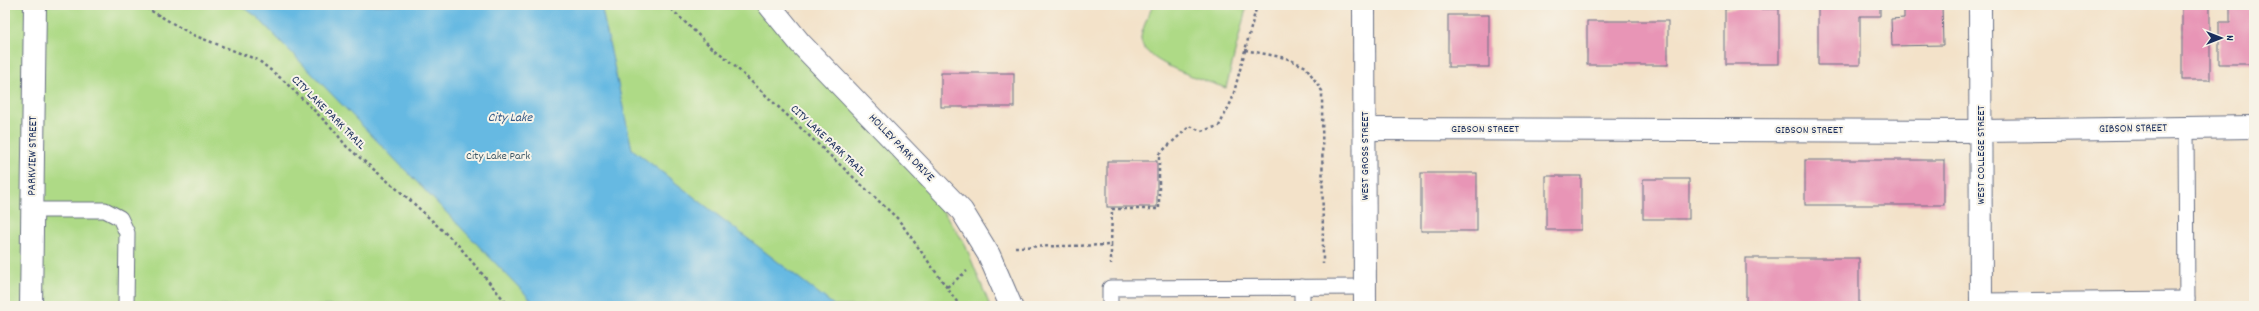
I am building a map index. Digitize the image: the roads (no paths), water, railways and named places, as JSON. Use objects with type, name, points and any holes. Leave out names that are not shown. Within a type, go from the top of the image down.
[{"type":"street","name":"PARKVIEW STREET","points":[[31,306],[35,5]]},
{"type":"street","name":"HOLLEY PARK DRIVE","points":[[769,5],[800,43],[962,211],[989,255],[1011,306]]},
{"type":"street","name":"WEST GROSS STREET","points":[[1364,5],[1365,296]]},
{"type":"street","name":"WEST COLLEGE STREET","points":[[1980,5],[1981,303]]},
{"type":"street","name":"GIBSON STREET","points":[[1365,129],[1981,130],[2254,127]]},
{"type":"lane","points":[[1981,303],[2187,303],[2186,128]]},
{"type":"lane","points":[[32,210],[105,210],[120,218],[127,233],[126,306]]},
{"type":"lane","points":[[1302,287],[1302,306]]},
{"type":"lane","points":[[1110,306],[1110,288],[1323,287],[1365,296]]},
{"type":"water","name":"City Lake","points":[[240,5],[601,5],[632,149],[835,306],[537,306],[256,16]]},
{"type":"park label","name":"City Lake Park","points":[[498,156]]}]
